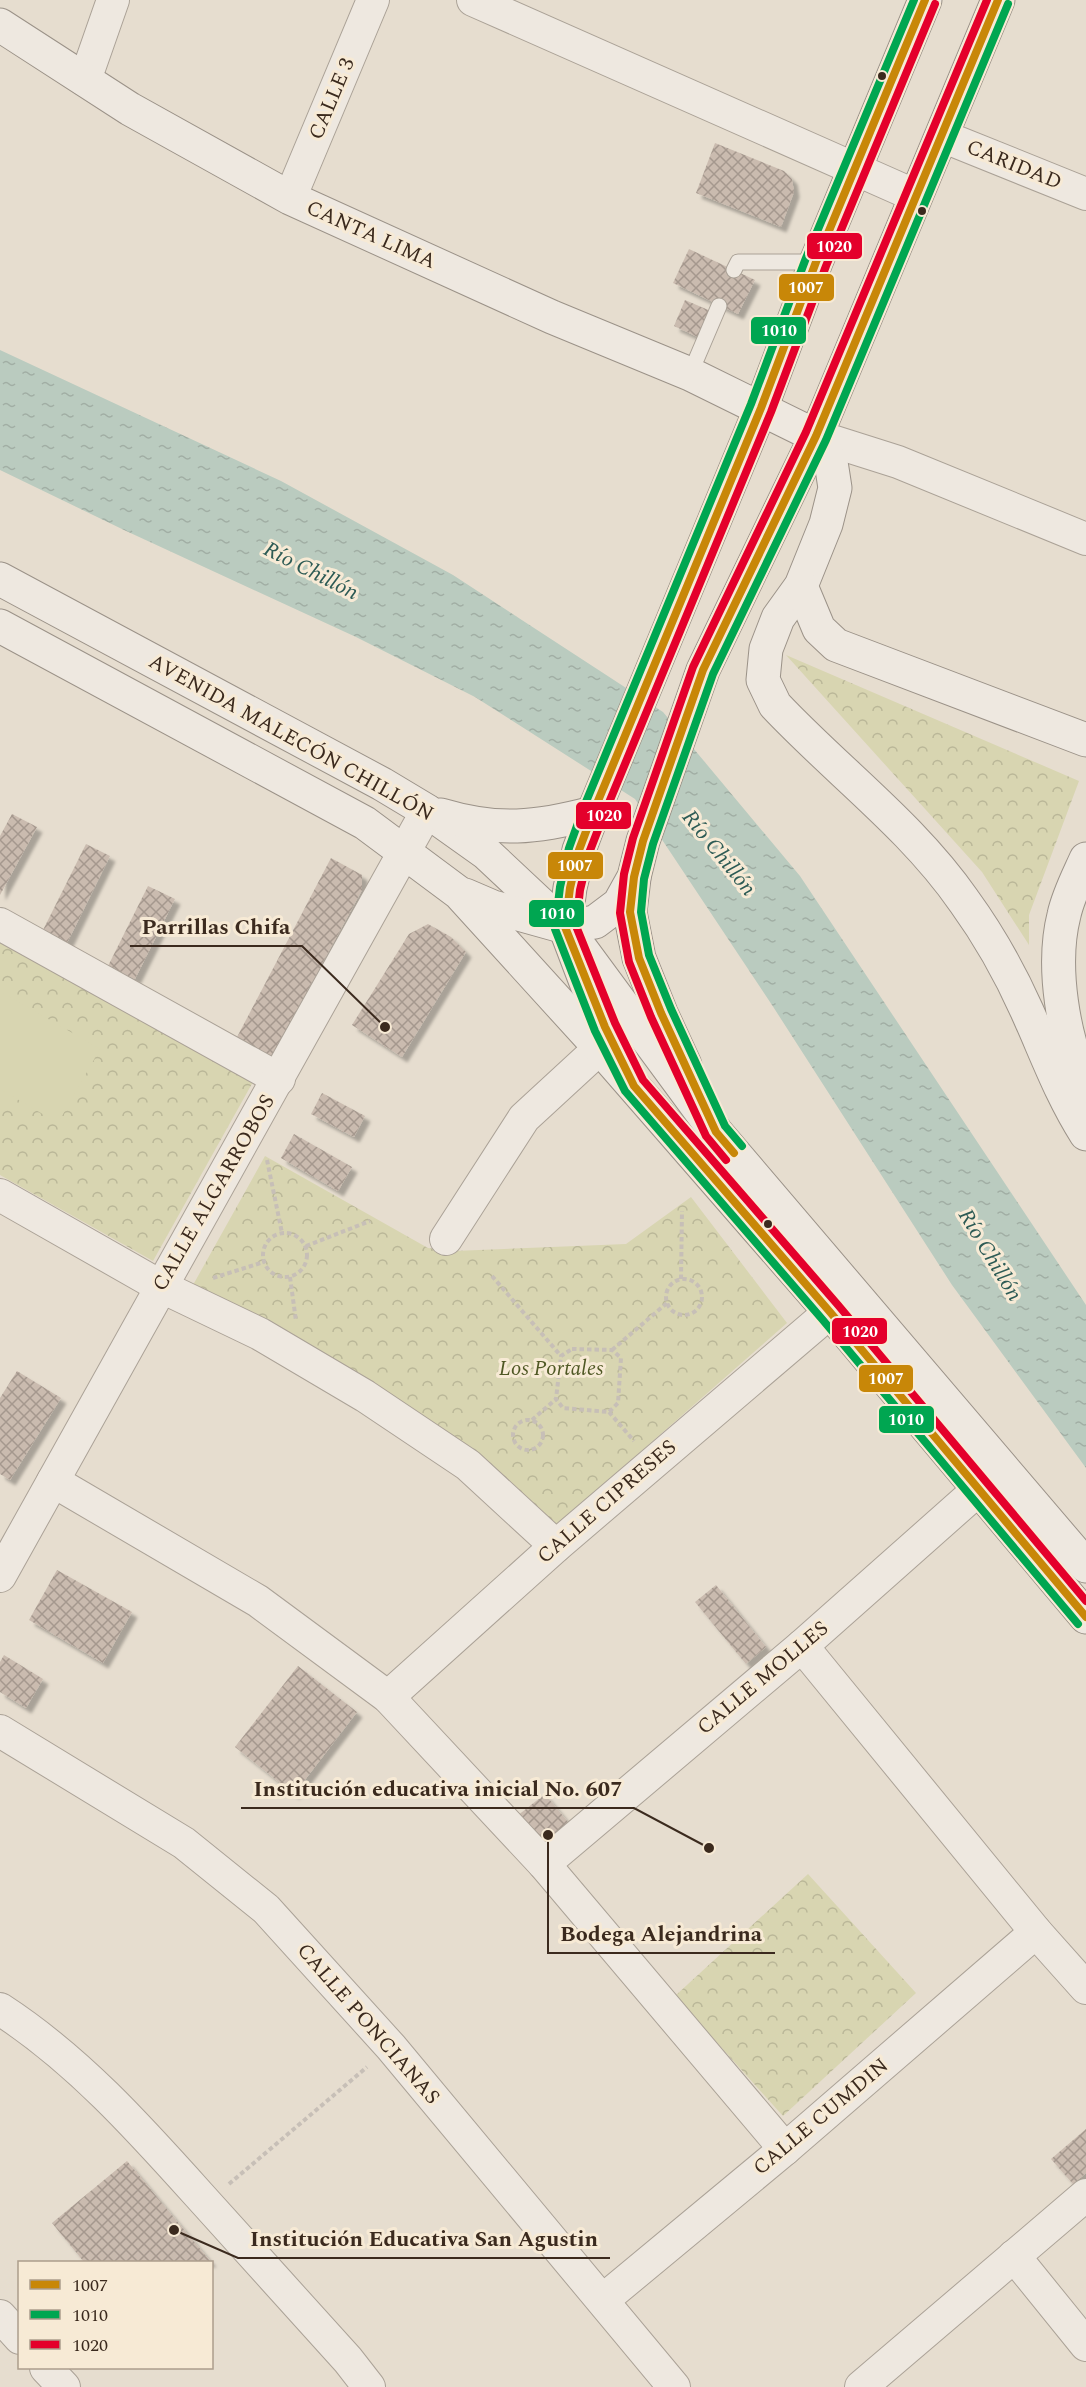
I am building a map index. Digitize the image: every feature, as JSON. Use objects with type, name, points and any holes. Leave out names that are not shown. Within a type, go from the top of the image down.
[{"type":"main road","points":[[634,1086],[605,1027],[566,927],[570,888],[579,850],[761,408],[853,169],[925,0]]},
{"type":"main road","points":[[716,1132],[661,1013],[639,958],[630,912],[634,877],[643,841],[701,676],[816,436],[998,0]]},
{"type":"main road","name":"CANTA LIMA","points":[[0,25],[130,109],[290,198],[552,317],[690,374],[816,436]]},
{"type":"main road","points":[[816,436],[831,462],[835,488],[826,524],[801,586],[778,618],[766,650],[763,680],[775,705],[927,855],[964,900],[992,945],[1026,1009],[1071,1110],[1086,1134]]},
{"type":"main road","name":"AVENIDA MALECÓN CHILLÓN","points":[[0,579],[372,778],[427,811],[486,853],[566,927],[716,1132],[1086,1566]]},
{"type":"main road","points":[[801,586],[819,629],[836,645],[1086,740]]},
{"type":"main road","name":"AVENIDA MALECÓN CHILLÓN","points":[[0,626],[365,823],[459,893],[634,1086],[830,1312],[1086,1617]]},
{"type":"main road","points":[[427,811],[468,823],[509,827],[552,824],[593,813]]},
{"type":"main road","points":[[1086,859],[1064,915],[1059,961],[1061,996],[1069,1038],[1079,1072],[1086,1086]]},
{"type":"main road","points":[[459,893],[493,907],[566,927],[595,922],[619,904],[634,877]]},
{"type":"street","points":[[85,80],[113,0]]},
{"type":"street","name":"CALLE 3","points":[[290,198],[373,0]]},
{"type":"street","points":[[473,0],[916,196]]},
{"type":"street","name":"CARIDAD","points":[[942,136],[1086,194]]},
{"type":"street","points":[[816,436],[898,462],[1086,539]]},
{"type":"street","name":"CALLE ALGARROBOS","points":[[0,1576],[427,811]]},
{"type":"street","points":[[0,924],[279,1079]]},
{"type":"street","points":[[446,1239],[524,1118],[600,1048]]},
{"type":"street","points":[[0,1195],[160,1286],[260,1334],[373,1402],[468,1465],[556,1546]]},
{"type":"street","name":"CALLE CIPRESES","points":[[388,1696],[556,1546],[830,1312]]},
{"type":"street","points":[[53,1480],[258,1601],[388,1696],[544,1864],[784,2149]]},
{"type":"street","name":"CALLE MOLLES","points":[[544,1864],[802,1646],[979,1489]]},
{"type":"street","points":[[802,1646],[1036,1932],[1086,1988]]},
{"type":"street","name":"CALLE PONCIANAS","points":[[0,1731],[184,1843],[256,1901],[391,2047],[674,2387]]},
{"type":"street","name":"CALLE CUMDIN","points":[[603,2300],[784,2149],[1036,1932]]},
{"type":"street","points":[[0,2008],[34,2031],[98,2086],[207,2203],[348,2360],[369,2387]]},
{"type":"street","points":[[861,2387],[1086,2195]]},
{"type":"street","points":[[1014,2256],[1086,2345]]},
{"type":"street","points":[[0,2316],[18,2336]]},
{"type":"lane","points":[[734,270],[738,262],[816,262]]},
{"type":"lane","points":[[690,374],[719,306]]},
{"type":"path","points":[[267,1160],[282,1233]]},
{"type":"path","points":[[681,1279],[682,1211]]},
{"type":"path","points":[[306,1246],[370,1221]]},
{"type":"path","points":[[289,1232],[299,1237],[306,1246],[308,1256],[305,1266],[299,1273],[290,1277],[274,1275],[267,1269],[263,1251],[268,1240],[289,1232]]},
{"type":"path","points":[[210,1279],[264,1262]]},
{"type":"path","points":[[492,1276],[561,1356],[556,1399],[532,1420],[518,1423],[513,1431],[513,1439],[525,1450],[539,1446],[543,1440],[541,1427],[532,1420]]},
{"type":"path","points":[[290,1277],[298,1332]]},
{"type":"path","points":[[681,1279],[692,1280],[698,1286],[701,1294],[700,1303],[696,1309],[682,1314],[675,1312],[667,1302],[666,1292],[670,1286],[681,1279]]},
{"type":"path","points":[[612,1350],[667,1302]]},
{"type":"path","points":[[561,1356],[572,1349],[612,1350],[621,1358],[618,1403],[609,1412]]},
{"type":"path","points":[[556,1399],[563,1408],[609,1412],[638,1446]]},
{"type":"path","points":[[207,2203],[391,2047]]},
{"type":"green space","points":[[786,655],[1079,781],[1029,915],[1029,945],[982,872]]},
{"type":"green space","points":[[0,930],[258,1073],[153,1261],[0,1175]]},
{"type":"green space","points":[[0,991],[100,1049],[58,1123],[0,1089]]},
{"type":"green space","name":"Los Portales","points":[[265,1156],[428,1248],[454,1251],[626,1244],[691,1197],[787,1323],[555,1527],[193,1285]]},
{"type":"green space","points":[[808,1874],[916,1993],[783,2116],[675,1996]]},
{"type":"water","name":"Río Chillón","points":[[0,350],[281,481],[453,575],[663,712],[800,876],[1086,1305],[1086,1468],[952,1285],[772,1005],[635,799],[475,697],[356,637],[0,470]]},
{"type":"building","points":[[715,143],[784,171],[792,179],[794,192],[781,227],[696,193]]},
{"type":"building","points":[[689,249],[755,280],[738,314],[673,283]]},
{"type":"building","points":[[685,300],[713,312],[702,339],[674,326]]},
{"type":"building","points":[[12,814],[37,827],[0,895],[0,836]]},
{"type":"building","points":[[86,844],[110,856],[65,947],[41,934]]},
{"type":"building","points":[[331,858],[362,875],[362,890],[271,1058],[236,1039]]},
{"type":"building","points":[[148,886],[175,899],[135,979],[108,966]]},
{"type":"building","points":[[428,924],[451,937],[466,952],[402,1057],[352,1025],[409,934]]},
{"type":"building","points":[[322,1093],[365,1116],[354,1137],[311,1114]]},
{"type":"building","points":[[294,1134],[352,1167],[338,1191],[281,1158]]},
{"type":"building","points":[[17,1371],[61,1398],[10,1480],[0,1474],[0,1398]]},
{"type":"building","points":[[57,1570],[132,1612],[103,1663],[29,1620]]},
{"type":"building","points":[[716,1585],[766,1647],[746,1664],[695,1602]]},
{"type":"building","points":[[4,1655],[43,1679],[26,1708],[0,1692],[0,1662]]},
{"type":"building","points":[[298,1666],[357,1712],[294,1794],[235,1747]]},
{"type":"building","points":[[545,1794],[572,1827],[544,1849],[517,1816]]},
{"type":"building","points":[[1086,2129],[1086,2173],[1073,2184],[1051,2159]]},
{"type":"building","points":[[127,2161],[210,2261],[83,2261],[52,2223]]},
{"type":"transit line","name":"1010","points":[[914,0],[806,258],[751,404],[583,809],[569,848],[560,887],[555,929],[595,1031],[625,1091],[822,1319],[1078,1624]]},
{"type":"transit line","name":"1007","points":[[925,0],[816,262],[761,408],[593,813],[579,850],[570,888],[565,927],[605,1027],[634,1086],[830,1312],[1086,1617]]},
{"type":"transit line","name":"1020","points":[[726,1160],[706,1136],[651,1017],[629,962],[620,913],[624,874],[633,838],[693,667],[806,432],[987,0]]},
{"type":"transit line","name":"1007","points":[[734,1153],[716,1132],[661,1013],[639,958],[630,912],[634,877],[643,841],[703,670],[816,436],[998,0]]},
{"type":"transit line","name":"1020","points":[[935,4],[826,266],[771,412],[603,817],[589,853],[580,890],[576,926],[615,1023],[643,1080],[838,1305],[1086,1601]]},
{"type":"transit line","name":"1010","points":[[742,1146],[725,1126],[671,1009],[649,955],[641,912],[644,879],[653,844],[713,674],[826,440],[1008,4]]},
{"type":"place","name":"Parrillas Chifa","points":[[385,1027]]},
{"type":"place","name":"Bodega Alejandrina","points":[[548,1835]]},
{"type":"place","name":"Institución educativa inicial No. 607","points":[[709,1848]]},
{"type":"place","name":"Institución Educativa San Agustin","points":[[174,2230]]}]
